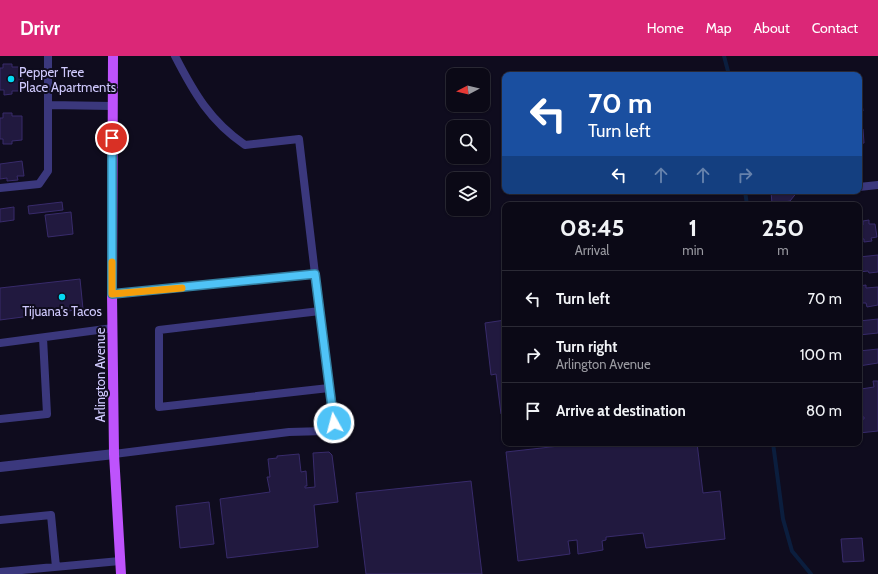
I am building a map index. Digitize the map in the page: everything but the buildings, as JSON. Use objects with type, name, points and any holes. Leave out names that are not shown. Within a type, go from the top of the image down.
[{"type":"main road","name":"Arlington Avenue","points":[[112,56],[114,454],[121,574]]},
{"type":"street","points":[[0,467],[114,454]]},
{"type":"lane","points":[[0,188],[39,184],[48,171],[48,56]]},
{"type":"lane","points":[[114,454],[289,432],[325,431],[334,423],[299,139],[245,145],[228,134],[201,103],[175,56]]},
{"type":"lane","points":[[48,105],[112,106]]},
{"type":"lane","points":[[862,187],[878,185]]},
{"type":"lane","points":[[112,294],[315,274]]},
{"type":"lane","points":[[320,311],[159,330],[159,407],[329,388]]},
{"type":"lane","points":[[0,343],[113,328]]},
{"type":"lane","points":[[0,419],[48,414],[42,338]]},
{"type":"lane","points":[[0,520],[52,515],[56,567]]},
{"type":"lane","points":[[0,572],[120,561]]},
{"type":"waterway","points":[[724,56],[728,72]]},
{"type":"waterway","points":[[745,194],[747,202]]},
{"type":"waterway","points":[[773,446],[783,519],[792,551],[811,574]]},
{"type":"slow traffic","points":[[112,262],[112,294],[182,288]]},
{"type":"place","name":"Pepper Tree Place Apartments","points":[[11,79]]},
{"type":"place","name":"Tijuana's Tacos","points":[[62,297]]},
{"type":"route","points":[[112,138],[112,294],[315,274],[334,423]]}]
